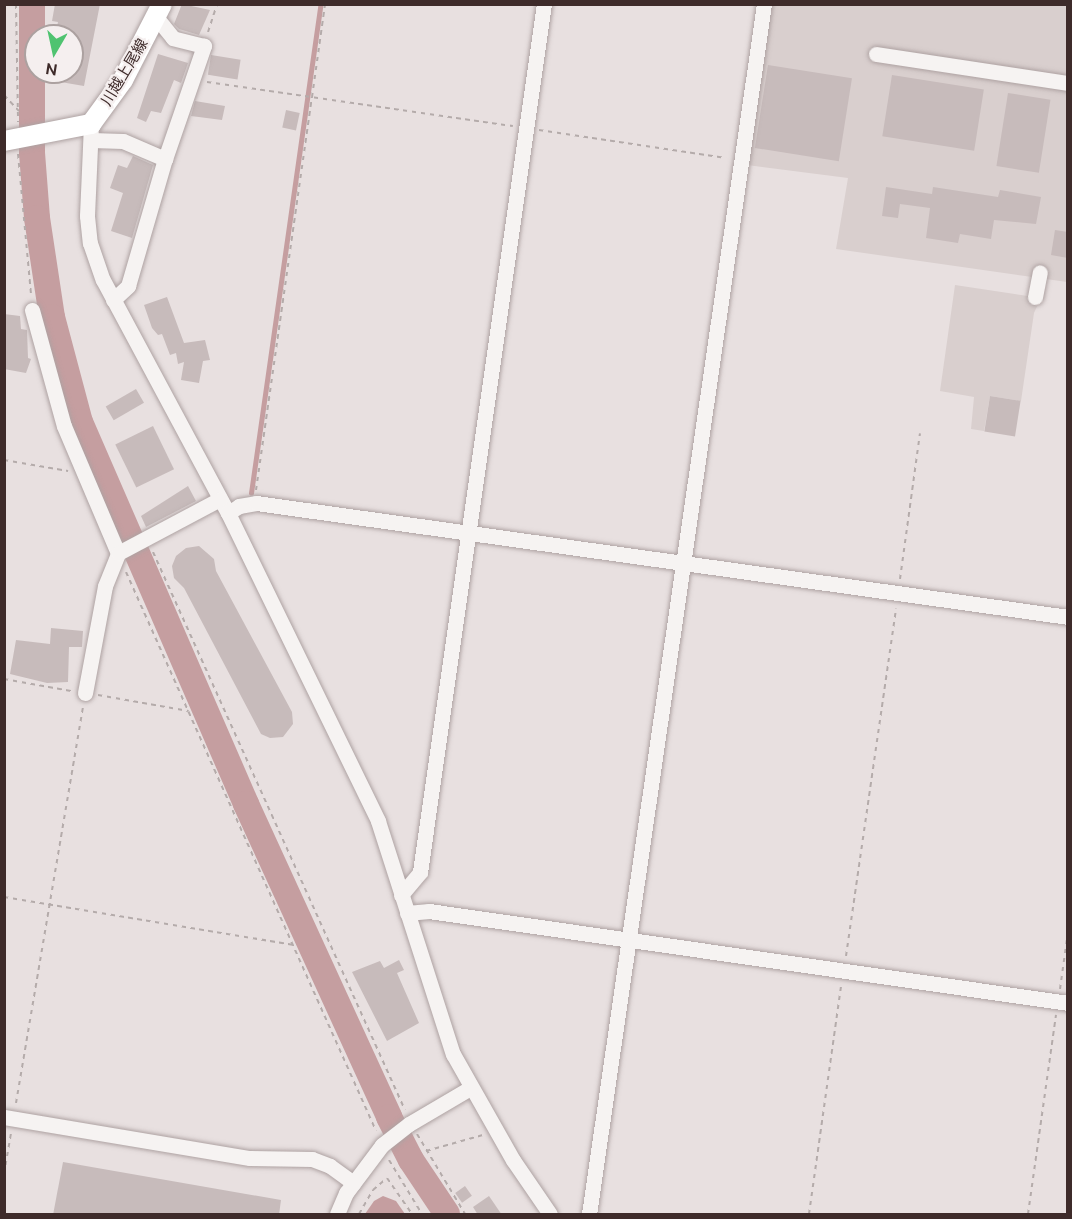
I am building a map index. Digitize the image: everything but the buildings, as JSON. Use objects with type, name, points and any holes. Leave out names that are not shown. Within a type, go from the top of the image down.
[{"type":"main road","name":"川越上尾線","points":[[91,132],[159,11]]},
{"type":"main road","points":[[14,140],[52,134],[91,132]]},
{"type":"street","points":[[401,895],[420,872],[544,4]]},
{"type":"street","points":[[589,1215],[764,4]]},
{"type":"street","points":[[113,300],[128,286],[165,159],[204,46],[173,38],[159,11]]},
{"type":"street","points":[[876,54],[1068,82]]},
{"type":"street","points":[[165,159],[123,141],[91,132],[87,192],[90,243],[113,300],[228,513],[378,821],[453,1054],[470,1088],[550,1215]]},
{"type":"street","points":[[1035,297],[1040,272]]},
{"type":"street","points":[[32,310],[51,388],[82,473],[119,552]]},
{"type":"street","points":[[85,693],[105,586],[119,552],[220,500]]},
{"type":"street","points":[[228,513],[239,506],[256,503],[1068,617]]},
{"type":"street","points":[[407,913],[429,911],[1063,1002]]},
{"type":"street","points":[[337,1215],[353,1183],[384,1144],[410,1123],[470,1088]]},
{"type":"street","points":[[9,1118],[250,1158],[312,1159],[330,1166],[353,1183]]},
{"type":"path","points":[[16,4],[19,111],[14,140],[32,310]]},
{"type":"path","points":[[204,46],[217,4]]},
{"type":"path","points":[[256,503],[325,4]]},
{"type":"path","points":[[194,80],[741,160]]},
{"type":"path","points":[[4,95],[19,111]]},
{"type":"path","points":[[809,1215],[920,434]]},
{"type":"path","points":[[4,460],[82,473]]},
{"type":"path","points":[[145,540],[410,1123],[465,1215]]},
{"type":"path","points":[[119,552],[384,1144],[422,1215]]},
{"type":"path","points":[[4,679],[189,711]]},
{"type":"path","points":[[4,1174],[9,1118],[52,905],[85,693]]},
{"type":"path","points":[[4,897],[294,945]]},
{"type":"path","points":[[1028,1215],[1063,1002],[1068,931]]},
{"type":"path","points":[[426,1151],[497,1131]]},
{"type":"path","points":[[359,1215],[373,1190],[387,1178],[412,1215]]},
{"type":"shaded area","points":[[769,5],[1067,5],[1067,282],[836,249],[848,178],[747,165]]},
{"type":"shaded area","points":[[955,285],[1041,298],[1034,313],[1021,401],[990,396],[984,431],[971,429],[974,397],[940,391]]},
{"type":"shaded area","points":[[383,1196],[396,1201],[405,1214],[365,1214],[374,1201]]},
{"type":"waterway","points":[[32,4],[32,153],[37,218],[52,317],[80,422],[246,804],[389,1117],[411,1160],[447,1214]]},
{"type":"waterway","points":[[251,493],[321,4]]}]
